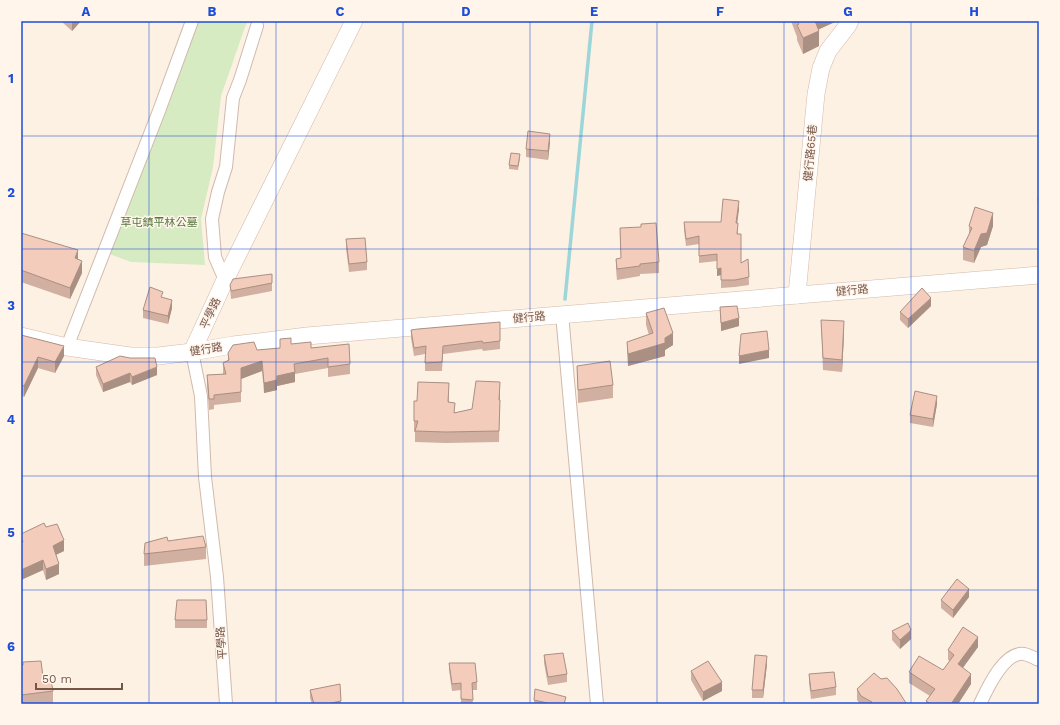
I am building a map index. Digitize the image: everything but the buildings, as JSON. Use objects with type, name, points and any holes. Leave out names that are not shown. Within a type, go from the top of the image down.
[{"type":"street","points":[[67,347],[159,111],[192,21]]},
{"type":"street","name":"平學路","points":[[226,704],[217,577],[205,477],[201,396],[192,352],[225,280],[354,21]]},
{"type":"street","name":"健行路65巷","points":[[797,295],[817,87],[821,68],[828,51],[850,21]]},
{"type":"street","points":[[225,280],[215,256],[212,219],[218,192],[226,167],[233,98],[257,26]]},
{"type":"street","name":"健行路","points":[[21,336],[67,347],[130,356],[158,356],[307,336],[1039,275]]},
{"type":"street","points":[[562,314],[596,704]]},
{"type":"street","points":[[980,704],[990,684],[1004,663],[1011,657],[1023,654],[1039,660]]},
{"type":"green space","name":"草屯鎮平林公墓","points":[[191,21],[248,21],[221,96],[213,167],[201,219],[205,265],[131,262],[104,252]]},
{"type":"waterway","points":[[565,299],[592,21]]}]
